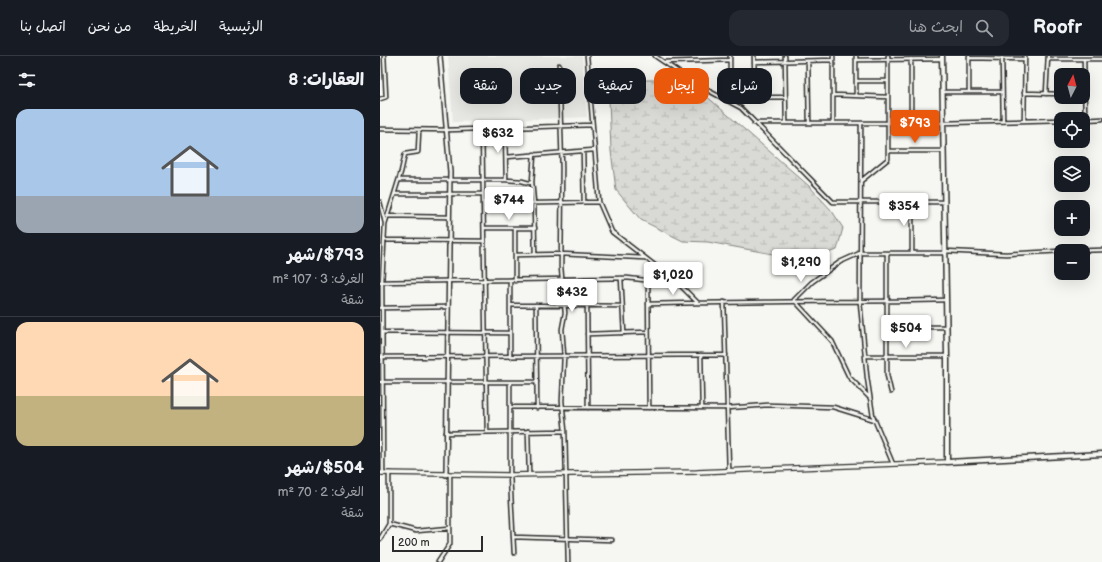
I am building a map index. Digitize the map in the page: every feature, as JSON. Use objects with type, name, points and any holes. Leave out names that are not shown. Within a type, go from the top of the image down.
[{"type":"main road","points":[[942,58],[948,356],[947,462]]},
{"type":"main road","points":[[382,473],[510,475],[729,470],[947,462],[1102,454]]},
{"type":"street","points":[[380,99],[386,97],[384,56]]},
{"type":"street","points":[[438,562],[450,544],[446,434],[446,382],[450,180],[448,130],[440,56]]},
{"type":"street","points":[[587,56],[599,202],[612,232],[679,284],[698,303]]},
{"type":"street","points":[[655,56],[696,84],[717,96]]},
{"type":"street","points":[[730,56],[730,68]]},
{"type":"street","points":[[754,56],[754,68]]},
{"type":"street","points":[[785,56],[786,123]]},
{"type":"street","points":[[833,56],[833,123]]},
{"type":"street","points":[[969,92],[969,57],[1025,57],[1024,121]]},
{"type":"street","points":[[856,96],[856,58],[942,58]]},
{"type":"street","points":[[861,181],[888,159],[888,58]]},
{"type":"street","points":[[1002,58],[1003,122]]},
{"type":"street","points":[[1046,94],[1048,58],[1102,58]]},
{"type":"street","points":[[911,59],[911,123]]},
{"type":"street","points":[[1084,59],[1084,68]]},
{"type":"street","points":[[663,62],[730,60]]},
{"type":"street","points":[[754,62],[833,60]]},
{"type":"street","points":[[808,61],[810,123]]},
{"type":"street","points":[[559,65],[562,152],[562,280],[565,313],[562,329],[564,356],[563,408],[565,431],[568,562]]},
{"type":"street","points":[[856,81],[888,81]]},
{"type":"street","points":[[942,92],[1002,92]]},
{"type":"street","points":[[1024,93],[1054,94]]},
{"type":"street","points":[[833,95],[888,96]]},
{"type":"street","points":[[772,97],[786,97]]},
{"type":"street","points":[[733,104],[741,108],[753,122],[833,202],[944,202]]},
{"type":"street","points":[[753,122],[943,123],[1054,120]]},
{"type":"street","points":[[1090,120],[1102,120]]},
{"type":"street","points":[[861,123],[860,302],[865,356],[870,398],[875,420],[893,464]]},
{"type":"street","points":[[380,129],[448,130],[592,125]]},
{"type":"street","points":[[505,128],[506,180]]},
{"type":"street","points":[[482,129],[487,431]]},
{"type":"street","points":[[385,224],[399,180],[405,154],[418,152],[419,130]]},
{"type":"street","points":[[506,157],[594,150]]},
{"type":"street","points":[[583,151],[584,202]]},
{"type":"street","points":[[888,151],[943,151]]},
{"type":"street","points":[[534,154],[532,182],[535,255]]},
{"type":"street","points":[[399,180],[506,180],[529,183],[532,182]]},
{"type":"street","points":[[394,194],[483,194]]},
{"type":"street","points":[[380,202],[385,224],[381,282],[382,473]]},
{"type":"street","points":[[484,204],[599,202]]},
{"type":"street","points":[[912,202],[912,253]]},
{"type":"street","points":[[388,216],[449,217]]},
{"type":"street","points":[[484,228],[535,228]]},
{"type":"street","points":[[515,228],[515,281]]},
{"type":"street","points":[[384,240],[484,241]]},
{"type":"street","points":[[1090,250],[1102,250]]},
{"type":"street","points":[[794,300],[812,282],[840,262],[860,253],[945,252],[1006,254],[1054,251]]},
{"type":"street","points":[[887,253],[887,375],[891,392]]},
{"type":"street","points":[[515,255],[562,254],[646,258]]},
{"type":"street","points":[[381,282],[515,281],[621,278],[679,284]]},
{"type":"street","points":[[621,278],[624,333]]},
{"type":"street","points":[[648,280],[649,408]]},
{"type":"street","points":[[510,281],[510,357]]},
{"type":"street","points":[[794,300],[832,341],[849,377],[870,398]]},
{"type":"street","points":[[648,304],[794,300],[860,302],[946,300]]},
{"type":"street","points":[[724,302],[729,470]]},
{"type":"street","points":[[510,305],[622,306]]},
{"type":"street","points":[[536,305],[537,408]]},
{"type":"street","points":[[587,306],[586,356],[588,408]]},
{"type":"street","points":[[381,308],[448,307]]},
{"type":"street","points":[[887,328],[947,327]]},
{"type":"street","points":[[382,332],[510,333]]},
{"type":"street","points":[[586,334],[648,332]]},
{"type":"street","points":[[701,355],[702,408]]},
{"type":"street","points":[[381,357],[726,355]]},
{"type":"street","points":[[865,356],[948,356]]},
{"type":"street","points":[[381,382],[537,382]]},
{"type":"street","points":[[510,382],[510,475],[514,553]]},
{"type":"street","points":[[510,407],[728,408],[768,406],[833,408],[875,420]]},
{"type":"street","points":[[446,434],[487,431],[565,431]]},
{"type":"street","points":[[528,431],[529,474]]},
{"type":"street","points":[[380,539],[389,524],[389,474]]},
{"type":"street","points":[[389,524],[416,531],[450,528]]},
{"type":"street","points":[[513,537],[612,540]]},
{"type":"shaded area","points":[[448,56],[582,56],[584,104],[586,104],[587,117],[453,122]]},
{"type":"green space","points":[[646,80],[654,80],[654,104],[709,104],[709,98],[809,186],[832,211],[843,228],[837,250],[805,260],[708,242],[683,241],[641,220],[616,190],[611,151],[609,104],[646,104]]}]
